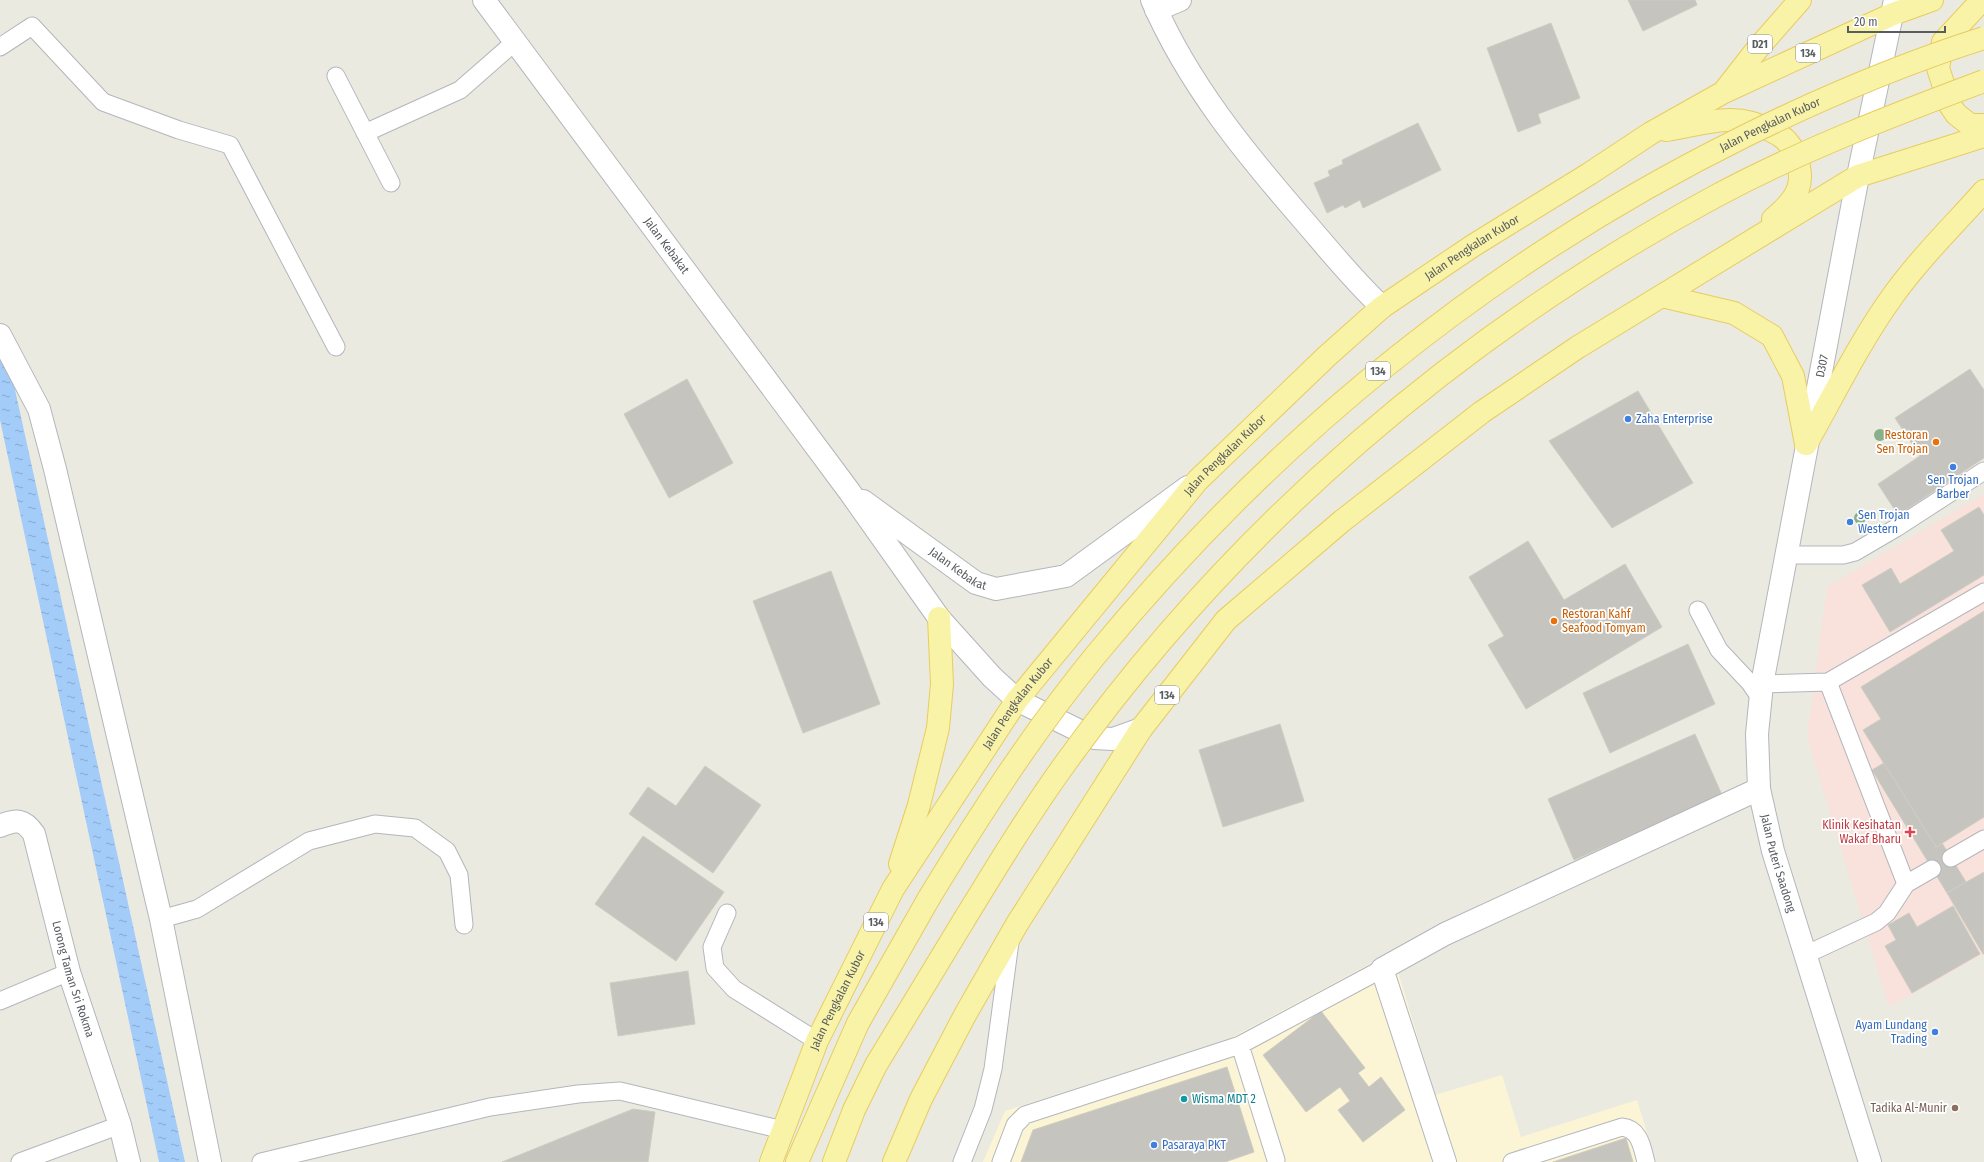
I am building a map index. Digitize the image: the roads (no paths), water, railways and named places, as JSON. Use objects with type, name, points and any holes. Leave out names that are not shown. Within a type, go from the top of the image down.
[{"type":"main road","name":"D21","points":[[1724,92],[1758,48],[1800,0]]},
{"type":"main road","name":"Jalan Pengkalan Kubor","points":[[771,1162],[817,1041],[892,888],[1017,700],[1198,480],[1327,356],[1382,307],[1474,245],[1589,174],[1651,133],[1724,92],[1894,7],[1932,0]]},
{"type":"main road","points":[[1982,0],[1942,42],[1938,68],[1950,105],[1956,114],[1970,125],[1984,125]]},
{"type":"main road","name":"Jalan Pengkalan Kubor","points":[[797,1162],[858,1023],[929,898],[978,818],[1033,737],[1093,658],[1157,583],[1225,510],[1296,442],[1370,377],[1449,316],[1529,259],[1614,207],[1693,162],[1788,115],[1879,76],[1984,38]]},
{"type":"main road","points":[[834,1162],[854,1110],[876,1065],[1012,841],[1067,761],[1125,684],[1173,627],[1265,529],[1324,472],[1397,409],[1473,349],[1552,294],[1634,242],[1719,195],[1806,152],[1881,120],[1984,81]]},
{"type":"main road","points":[[1651,133],[1730,120],[1758,125],[1781,136],[1793,152],[1799,165],[1801,176],[1798,189],[1791,202],[1747,243]]},
{"type":"main road","name":"134","points":[[894,1162],[922,1099],[965,1015],[1010,936],[1142,729],[1226,620],[1342,521],[1482,412],[1578,347],[1858,176],[1984,136]]},
{"type":"main road","points":[[1806,444],[1865,338],[1893,297],[1923,258],[1984,191]]},
{"type":"main road","points":[[1662,296],[1734,313],[1772,336],[1793,376],[1806,444]]},
{"type":"main road","points":[[892,888],[919,805],[938,728],[942,684],[939,618]]},
{"type":"street","name":"Jalan Kebakat","points":[[484,0],[516,40],[850,491],[939,618],[992,677],[1017,700],[1094,738],[1113,739],[1142,729]]},
{"type":"street","points":[[1180,0],[1154,5],[1198,88],[1260,171],[1363,289],[1382,307]]},
{"type":"street","name":"D307","points":[[1787,555],[1806,444],[1858,176],[1894,7]]},
{"type":"street","points":[[0,335],[39,409],[57,476],[161,919],[210,1162]]},
{"type":"street","name":"Jalan Kebakat","points":[[850,491],[976,584],[996,588],[1066,576],[1198,480]]},
{"type":"street","name":"Jalan Puteri Saadong","points":[[1787,555],[1762,692],[1757,734],[1759,789],[1774,851],[1870,1162]]},
{"type":"street","points":[[1439,1160],[1382,970],[1445,934],[1759,789]]},
{"type":"street","name":"Lorong Taman Sri Rokma","points":[[0,826],[8,822],[18,821],[28,825],[34,834],[69,972],[120,1125],[129,1162]]},
{"type":"lane","points":[[0,47],[32,26],[103,102],[179,130],[230,145],[336,347]]},
{"type":"lane","points":[[365,133],[460,90],[516,40]]},
{"type":"lane","points":[[336,76],[390,182]]},
{"type":"lane","points":[[1787,555],[1843,556],[1855,552],[1896,528],[1984,471]]},
{"type":"lane","points":[[1698,610],[1719,650],[1750,683],[1762,692],[1828,682],[1984,592]]},
{"type":"lane","points":[[1828,682],[1906,884]]},
{"type":"lane","points":[[161,919],[197,909],[309,841],[374,824],[415,828],[447,851],[459,875],[464,925]]},
{"type":"lane","points":[[1951,858],[1984,839]]},
{"type":"lane","points":[[1805,954],[1876,922],[1887,913],[1906,884],[1932,869]]},
{"type":"lane","points":[[727,913],[712,948],[715,968],[734,989],[817,1041]]},
{"type":"lane","points":[[962,1162],[983,1109],[993,1069],[1010,936]]},
{"type":"lane","points":[[1001,1162],[1015,1125],[1024,1116],[1240,1045],[1382,970]]},
{"type":"lane","points":[[0,1001],[69,972]]},
{"type":"lane","points":[[1240,1045],[1274,1161]]},
{"type":"lane","points":[[261,1162],[490,1107],[578,1094],[620,1091],[783,1130]]},
{"type":"lane","points":[[20,1162],[120,1125]]},
{"type":"lane","points":[[1512,1162],[1622,1127],[1629,1128],[1635,1132],[1639,1138],[1646,1162]]},
{"type":"water","points":[[0,356],[12,376],[185,1162],[159,1162],[0,420]]},
{"type":"place","name":"Zaha Enterprise","points":[[1628,419]]},
{"type":"place","name":"Restoran Sen Trojan","points":[[1936,442]]},
{"type":"place","name":"Sen Trojan Barber","points":[[1953,467]]},
{"type":"place","name":"Sen Trojan Western","points":[[1850,522]]},
{"type":"place","name":"Restoran Kahf Seafood Tomyam","points":[[1554,621]]},
{"type":"place","name":"Klinik Kesihatan Wakaf Bharu","points":[[1910,832]]},
{"type":"place","name":"Ayam Lundang Trading","points":[[1935,1032]]},
{"type":"place","name":"Wisma MDT 2","points":[[1184,1099]]},
{"type":"place","name":"Tadika Al-Munir","points":[[1955,1108]]},
{"type":"place","name":"Pasaraya PKT","points":[[1154,1145]]}]
